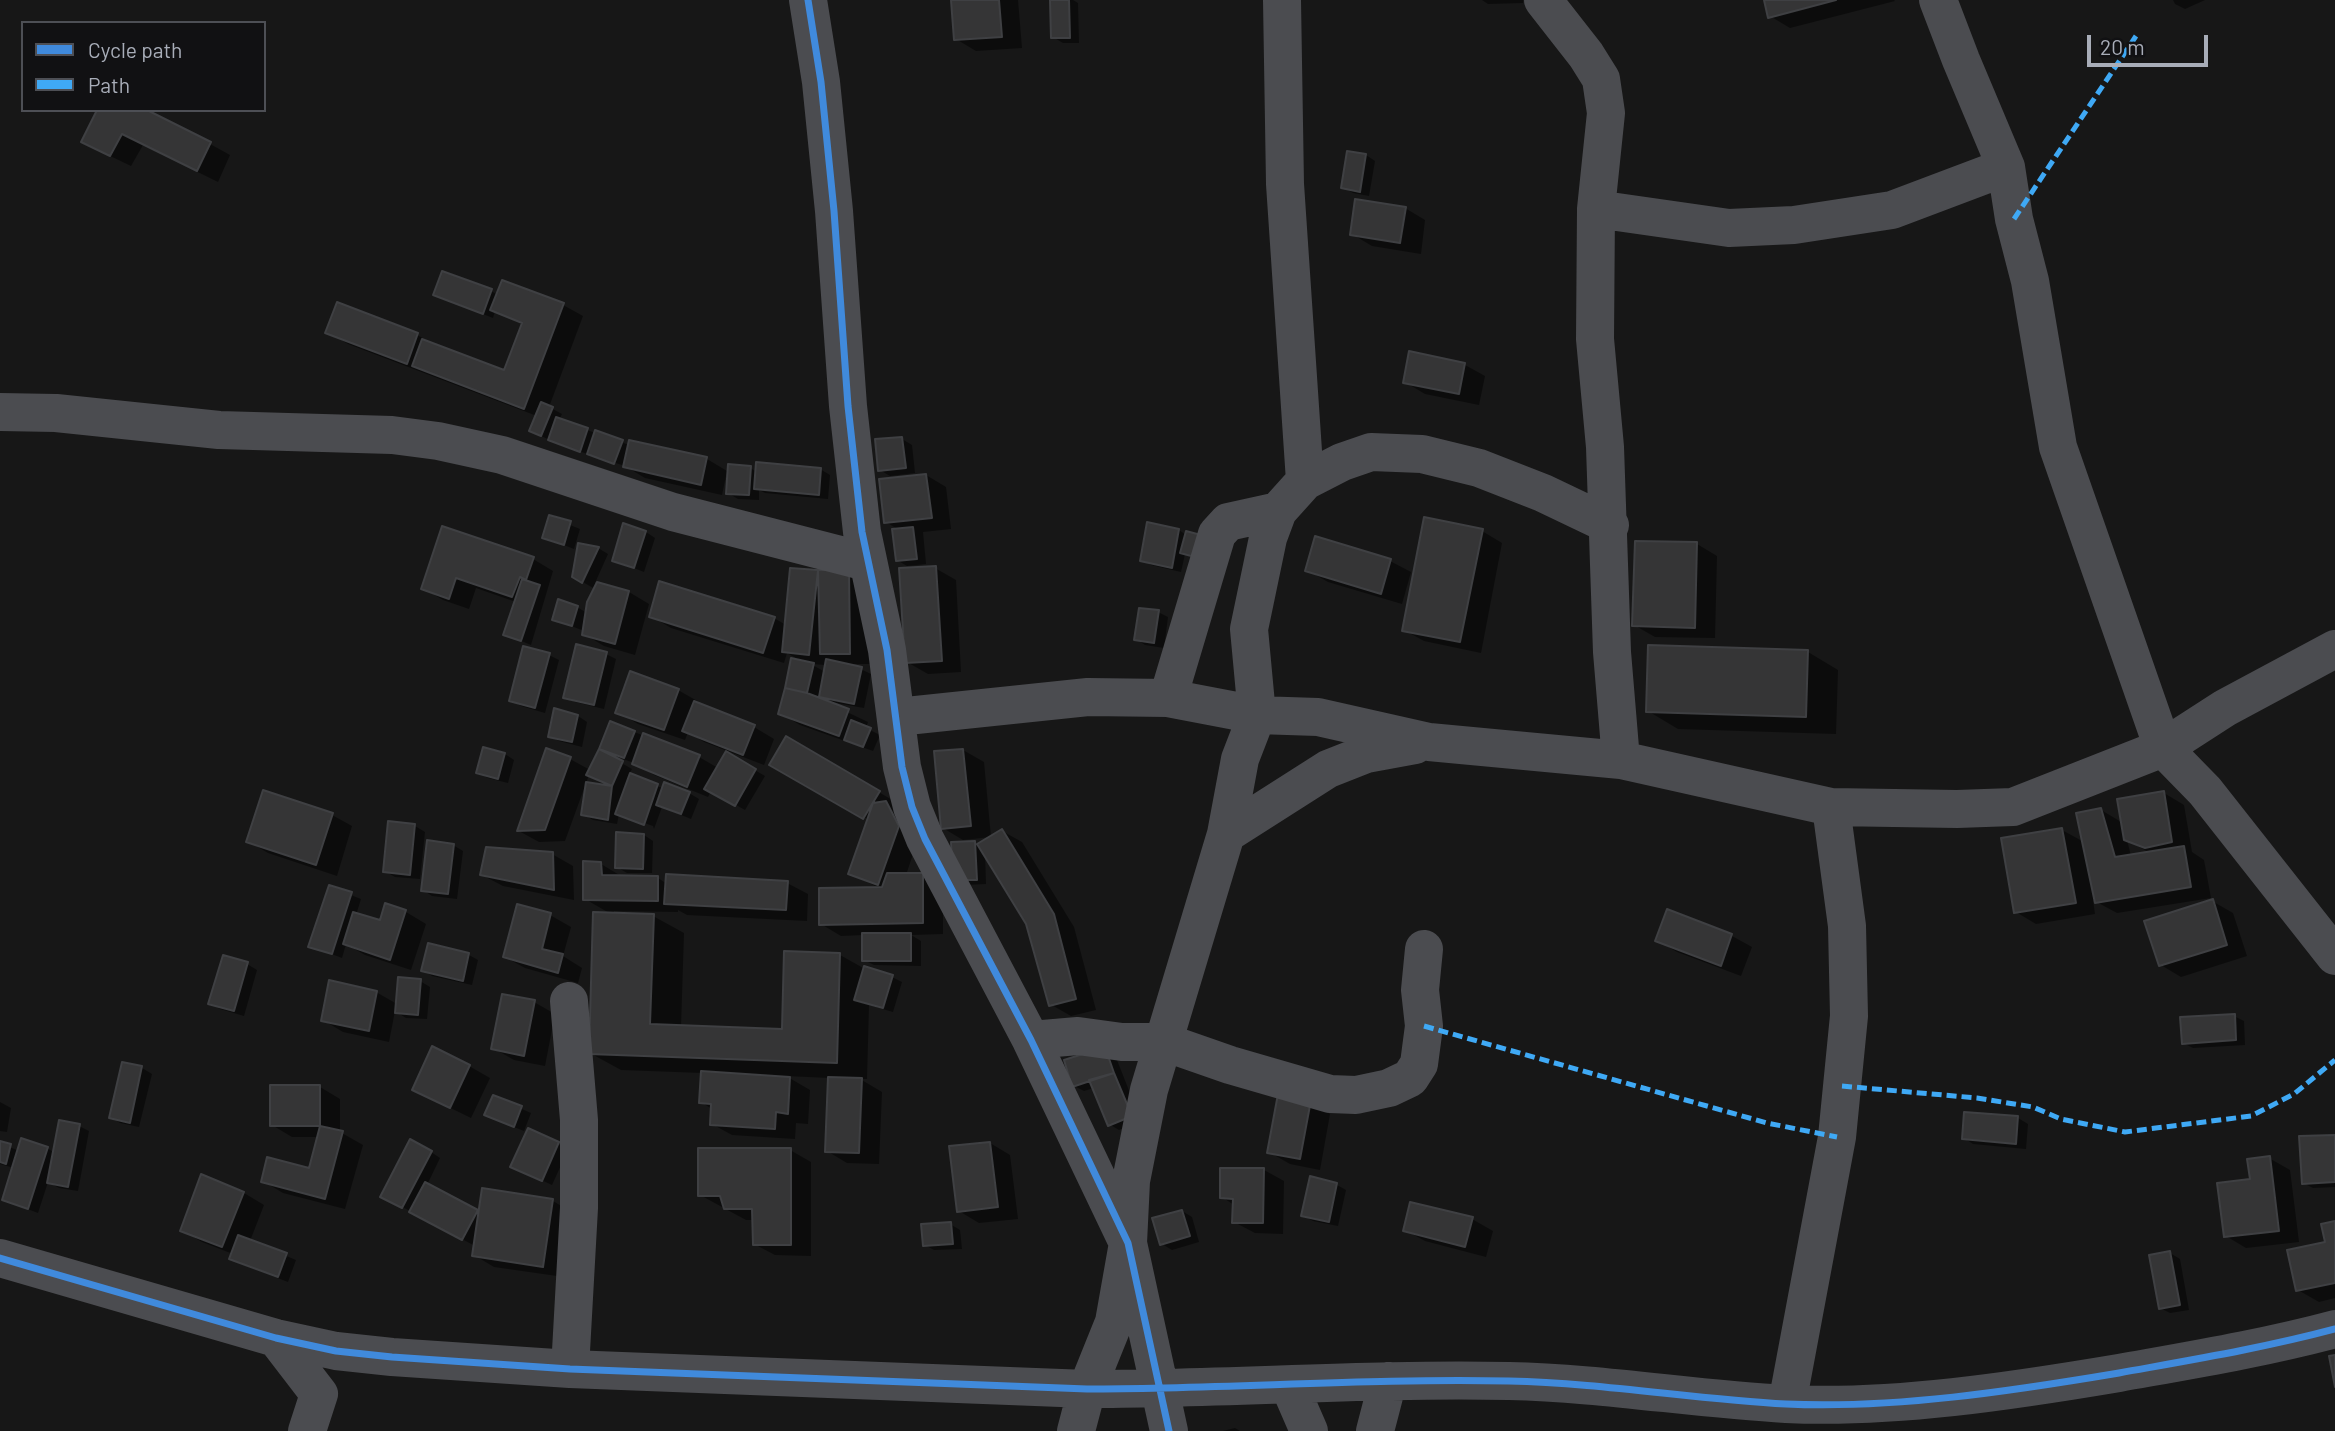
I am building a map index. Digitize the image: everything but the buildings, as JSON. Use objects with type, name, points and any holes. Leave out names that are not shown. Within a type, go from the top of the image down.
[{"type":"street","points":[[808,0],[822,95],[834,211],[848,406],[867,562],[887,650],[902,767],[912,807],[925,839],[1031,1040],[1128,1243],[1169,1431]]},
{"type":"street","points":[[1282,0],[1285,184],[1305,481]]},
{"type":"street","points":[[1543,0],[1586,55],[1601,79],[1606,113],[1596,209],[1595,339],[1605,447],[1612,652],[1621,760]]},
{"type":"street","points":[[1938,0],[2006,167],[2058,447],[2163,748],[2205,791],[2335,956]]},
{"type":"street","points":[[1596,209],[1728,228],[1794,225],[1892,210],[2006,167]]},
{"type":"street","points":[[0,412],[56,413],[219,430],[392,435],[438,441],[502,455],[673,512],[867,562]]},
{"type":"street","points":[[1076,1431],[1087,1388],[1114,1322],[1128,1243],[1131,1181],[1149,1090],[1226,834],[1240,759],[1256,715],[1249,629],[1268,538],[1278,511],[1305,481],[1342,463],[1371,453],[1422,454],[1479,468],[1543,493],[1609,524]]},
{"type":"street","points":[[1168,698],[1216,534],[1228,522],[1278,511]]},
{"type":"street","points":[[897,717],[1088,697],[1168,698],[1256,715],[1318,717],[1429,742],[1621,760],[1831,807],[2013,807],[2163,748],[2225,708],[2335,649]]},
{"type":"street","points":[[1226,834],[1328,769],[1366,754],[1429,742]]},
{"type":"street","points":[[1787,1404],[1837,1137],[1849,1016],[1847,926],[1831,807]]},
{"type":"street","points":[[1031,1040],[1078,1036],[1122,1042],[1164,1042],[1230,1065],[1330,1094],[1356,1095],[1390,1088],[1410,1078],[1419,1064],[1424,1026],[1420,990],[1424,949]]},
{"type":"street","points":[[569,1001],[579,1120],[579,1196],[570,1369]]},
{"type":"street","points":[[0,1258],[276,1338],[336,1351],[570,1369],[1087,1388],[1160,1389],[1388,1381],[1554,1382],[1787,1404],[1854,1403],[1955,1397],[2162,1365],[2288,1341],[2335,1329]]},
{"type":"street","points":[[276,1338],[319,1394]]},
{"type":"street","points":[[307,1431],[319,1394],[392,1357]]},
{"type":"street","points":[[1375,1431],[1388,1381]]},
{"type":"street","points":[[1289,1385],[1309,1431]]},
{"type":"marked path","points":[[2014,219],[2136,36]]},
{"type":"marked path","points":[[1424,1026],[1767,1123],[1837,1137]]},
{"type":"marked path","points":[[1842,1086],[1977,1098],[2033,1107],[2061,1119],[2125,1132],[2251,1116],[2294,1094],[2335,1060]]},
{"type":"cycle path","points":[[808,0],[821,82],[834,211],[848,406],[862,532],[887,650],[902,767],[912,807],[925,839],[1031,1040],[1128,1243],[1169,1431]]},
{"type":"cycle path","points":[[0,1258],[276,1338],[336,1351],[570,1369],[1087,1389],[1509,1381],[1786,1404],[1869,1404],[1953,1397],[2078,1380],[2227,1353],[2335,1329]]}]
